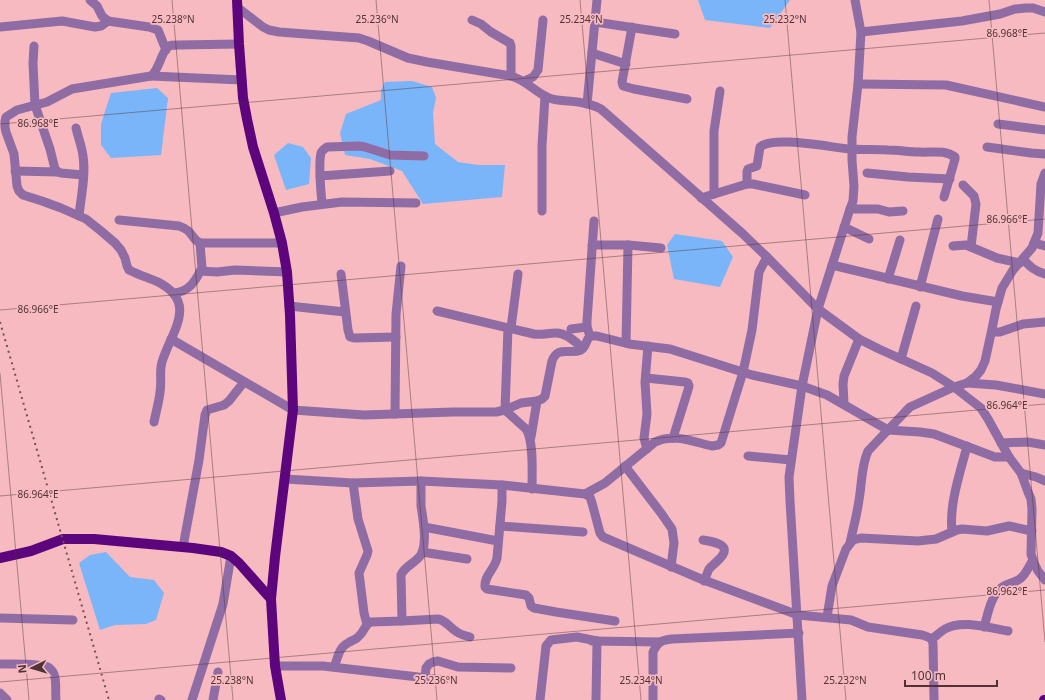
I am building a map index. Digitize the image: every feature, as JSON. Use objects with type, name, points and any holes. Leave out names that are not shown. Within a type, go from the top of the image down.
[{"type":"main road","points":[[237,4],[242,80],[247,119],[253,147],[282,243],[287,272],[293,410],[271,599],[275,666],[281,700]]},
{"type":"main road","points":[[0,558],[31,551],[63,539],[94,539],[221,552],[231,556],[271,599]]},
{"type":"street","points":[[90,0],[97,6],[102,16],[108,21],[137,24],[155,28],[160,33],[166,50]]},
{"type":"street","points":[[587,104],[597,0]]},
{"type":"street","points":[[802,700],[798,615],[789,489],[791,460],[802,386],[818,309],[853,201],[854,186],[852,137],[858,84],[861,32],[855,0]]},
{"type":"street","points":[[237,4],[263,27],[269,30],[359,38],[408,58],[518,78],[537,92],[552,99],[587,104],[601,109],[767,257],[818,309],[859,339],[932,373],[954,387],[980,408],[988,419],[1009,457],[1021,473],[1031,499],[1031,554],[1038,571],[1045,580]]},
{"type":"street","points":[[861,32],[962,21],[1000,14],[1015,9],[1033,8],[1045,12]]},
{"type":"street","points":[[472,20],[481,24],[491,32],[510,43],[511,76]]},
{"type":"street","points":[[524,81],[533,77],[538,70],[543,20]]},
{"type":"street","points":[[0,27],[62,21],[95,27],[101,26],[108,21]]},
{"type":"street","points":[[595,22],[674,34]]},
{"type":"street","points":[[632,28],[622,82],[623,86],[687,99]]},
{"type":"street","points":[[151,76],[157,70],[166,50],[170,46],[178,44],[239,44]]},
{"type":"street","points":[[34,46],[35,105],[58,172]]},
{"type":"street","points":[[592,53],[626,64]]},
{"type":"street","points":[[154,422],[160,392],[160,369],[179,319],[177,300],[172,293],[158,282],[130,270],[127,266],[125,258],[115,243],[91,223],[79,216],[23,195],[18,191],[14,154],[3,117],[18,110],[51,101],[72,89],[151,76],[242,80]]},
{"type":"street","points":[[858,84],[946,85],[1045,107]]},
{"type":"street","points":[[714,194],[714,131],[720,91]]},
{"type":"street","points":[[542,211],[542,146],[545,96]]},
{"type":"street","points":[[998,124],[1045,130]]},
{"type":"street","points":[[76,128],[83,155],[83,175],[79,216]]},
{"type":"street","points":[[747,184],[747,172],[750,168],[757,166],[760,147],[766,143],[796,142],[852,149],[922,153],[940,152],[955,157],[944,198]]},
{"type":"street","points":[[322,204],[320,165],[321,154],[323,149],[327,147],[358,146],[390,155],[424,156]]},
{"type":"street","points":[[987,147],[1045,154]]},
{"type":"street","points":[[15,171],[58,172],[83,175]]},
{"type":"street","points":[[320,176],[390,171]]},
{"type":"street","points":[[867,173],[950,179]]},
{"type":"street","points":[[828,617],[832,586],[850,543],[858,509],[865,458],[868,452],[906,411],[954,387],[967,383],[981,370],[985,361],[1002,288],[1013,270],[1032,248],[1038,233],[1045,173]]},
{"type":"street","points":[[701,198],[747,184],[805,195]]},
{"type":"street","points":[[963,185],[974,196],[976,204],[971,247]]},
{"type":"street","points":[[274,213],[302,207],[342,202],[416,203]]},
{"type":"street","points":[[850,209],[878,209],[889,212],[903,211]]},
{"type":"street","points":[[920,287],[938,219]]},
{"type":"street","points":[[119,220],[180,226],[188,230],[196,241],[200,243],[282,243]]},
{"type":"street","points":[[590,336],[587,327],[594,221]]},
{"type":"street","points":[[844,227],[869,239]]},
{"type":"street","points":[[888,279],[900,240]]},
{"type":"street","points":[[172,293],[179,293],[186,290],[194,282],[200,272],[202,268],[200,243]]},
{"type":"street","points":[[1034,243],[1045,246]]},
{"type":"street","points":[[592,246],[628,245],[661,248]]},
{"type":"street","points":[[626,343],[628,245]]},
{"type":"street","points":[[953,246],[966,245],[997,258],[1021,261],[1036,271],[1045,274]]},
{"type":"street","points":[[585,494],[605,483],[646,449],[661,440],[673,438],[712,446],[718,446],[721,443],[743,372],[752,330],[759,272],[767,257]]},
{"type":"street","points":[[832,265],[920,287],[998,302]]},
{"type":"street","points":[[395,414],[396,314],[401,266]]},
{"type":"street","points":[[200,272],[235,270],[287,272]]},
{"type":"street","points":[[341,274],[350,337],[396,337]]},
{"type":"street","points":[[505,410],[510,328],[518,274]]},
{"type":"street","points":[[289,306],[346,312]]},
{"type":"street","points":[[902,359],[916,306]]},
{"type":"street","points":[[437,311],[538,334],[564,334],[583,348]]},
{"type":"street","points":[[992,332],[1000,332],[1023,324],[1045,322]]},
{"type":"street","points":[[571,329],[587,327]]},
{"type":"street","points":[[172,339],[293,410],[364,415],[496,412],[521,403],[537,401],[545,396],[552,361],[557,353],[580,350],[583,348],[587,338],[590,336],[597,336],[626,343],[670,349],[743,372],[802,386],[827,395],[888,430],[934,434],[995,457],[1009,457]]},
{"type":"street","points":[[844,404],[844,376],[859,339]]},
{"type":"street","points":[[646,449],[644,438],[647,407],[645,387],[648,346]]},
{"type":"street","points":[[646,378],[688,383],[689,386],[673,438]]},
{"type":"street","points":[[183,548],[199,460],[205,415],[207,410],[224,405],[229,401],[244,382]]},
{"type":"street","points":[[967,383],[996,385],[1045,394]]},
{"type":"street","points":[[532,489],[530,437],[537,401]]},
{"type":"street","points":[[505,410],[526,429],[530,437]]},
{"type":"street","points":[[1001,443],[1028,442],[1045,445]]},
{"type":"street","points":[[952,532],[952,506],[968,446]]},
{"type":"street","points":[[748,456],[791,460]]},
{"type":"street","points":[[625,466],[672,529],[674,543],[671,567]]},
{"type":"street","points":[[1021,473],[1045,481]]},
{"type":"street","points":[[285,479],[353,483],[421,481],[502,485],[585,494],[590,497],[600,533],[603,538],[704,581],[798,615],[851,620],[868,627],[922,635],[932,639]]},
{"type":"street","points":[[402,621],[401,575],[404,568],[420,556],[422,552],[424,527],[421,505],[421,481]]},
{"type":"street","points":[[353,483],[358,519],[368,551],[359,573],[364,613],[367,624]]},
{"type":"street","points":[[502,485],[496,562],[485,581],[485,587],[487,589],[526,595],[529,598],[531,606],[534,608],[615,621]]},
{"type":"street","points":[[500,526],[583,532]]},
{"type":"street","points":[[850,543],[853,540],[861,538],[918,541],[927,540],[941,537],[962,529],[992,530],[1009,526],[1032,531]]},
{"type":"street","points":[[424,527],[498,541]]},
{"type":"street","points":[[703,540],[720,544],[724,549],[722,558],[710,569],[704,581]]},
{"type":"street","points":[[422,552],[468,558]]},
{"type":"street","points":[[192,700],[223,604],[231,556]]},
{"type":"street","points":[[984,627],[989,608],[996,594],[1001,588],[1021,578],[1033,560]]},
{"type":"street","points":[[0,618],[73,620]]},
{"type":"street","points":[[334,667],[341,649],[360,636],[367,624],[371,622],[438,619],[443,620],[456,632],[470,637]]},
{"type":"street","points":[[932,639],[944,630],[957,625],[966,624],[1008,631]]},
{"type":"street","points":[[653,700],[653,652],[660,642],[666,639],[799,633]]},
{"type":"street","points":[[540,700],[546,646],[551,640],[577,637],[597,641]]},
{"type":"street","points":[[932,639],[934,700]]},
{"type":"street","points":[[586,641],[660,642]]},
{"type":"street","points":[[596,700],[597,641]]},
{"type":"street","points":[[425,678],[426,668],[429,664],[438,661],[458,667],[511,668]]},
{"type":"street","points":[[0,664],[20,664],[48,667],[54,674],[56,700]]},
{"type":"street","points":[[275,666],[323,666],[444,680]]},
{"type":"street","points":[[213,700],[218,672]]},
{"type":"street","points":[[0,693],[7,700]]},
{"type":"water","points":[[698,0],[790,0],[770,28],[705,20]]},
{"type":"water","points":[[412,81],[432,87],[436,98],[433,113],[435,144],[458,162],[479,165],[505,165],[502,197],[423,204],[402,171],[370,159],[345,155],[340,133],[346,114],[381,100],[381,90],[385,82]]},
{"type":"water","points":[[157,88],[168,98],[161,155],[111,158],[101,145],[101,124],[111,93]]},
{"type":"water","points":[[288,143],[303,147],[311,158],[309,184],[286,190],[274,155]]},
{"type":"water","points":[[675,234],[722,241],[733,257],[720,287],[674,279],[667,245]]},
{"type":"water","points":[[106,552],[130,577],[154,580],[164,593],[156,620],[146,624],[115,625],[100,630],[79,563],[90,555]]},
{"type":"railway","points":[[0,322],[109,700]]}]
